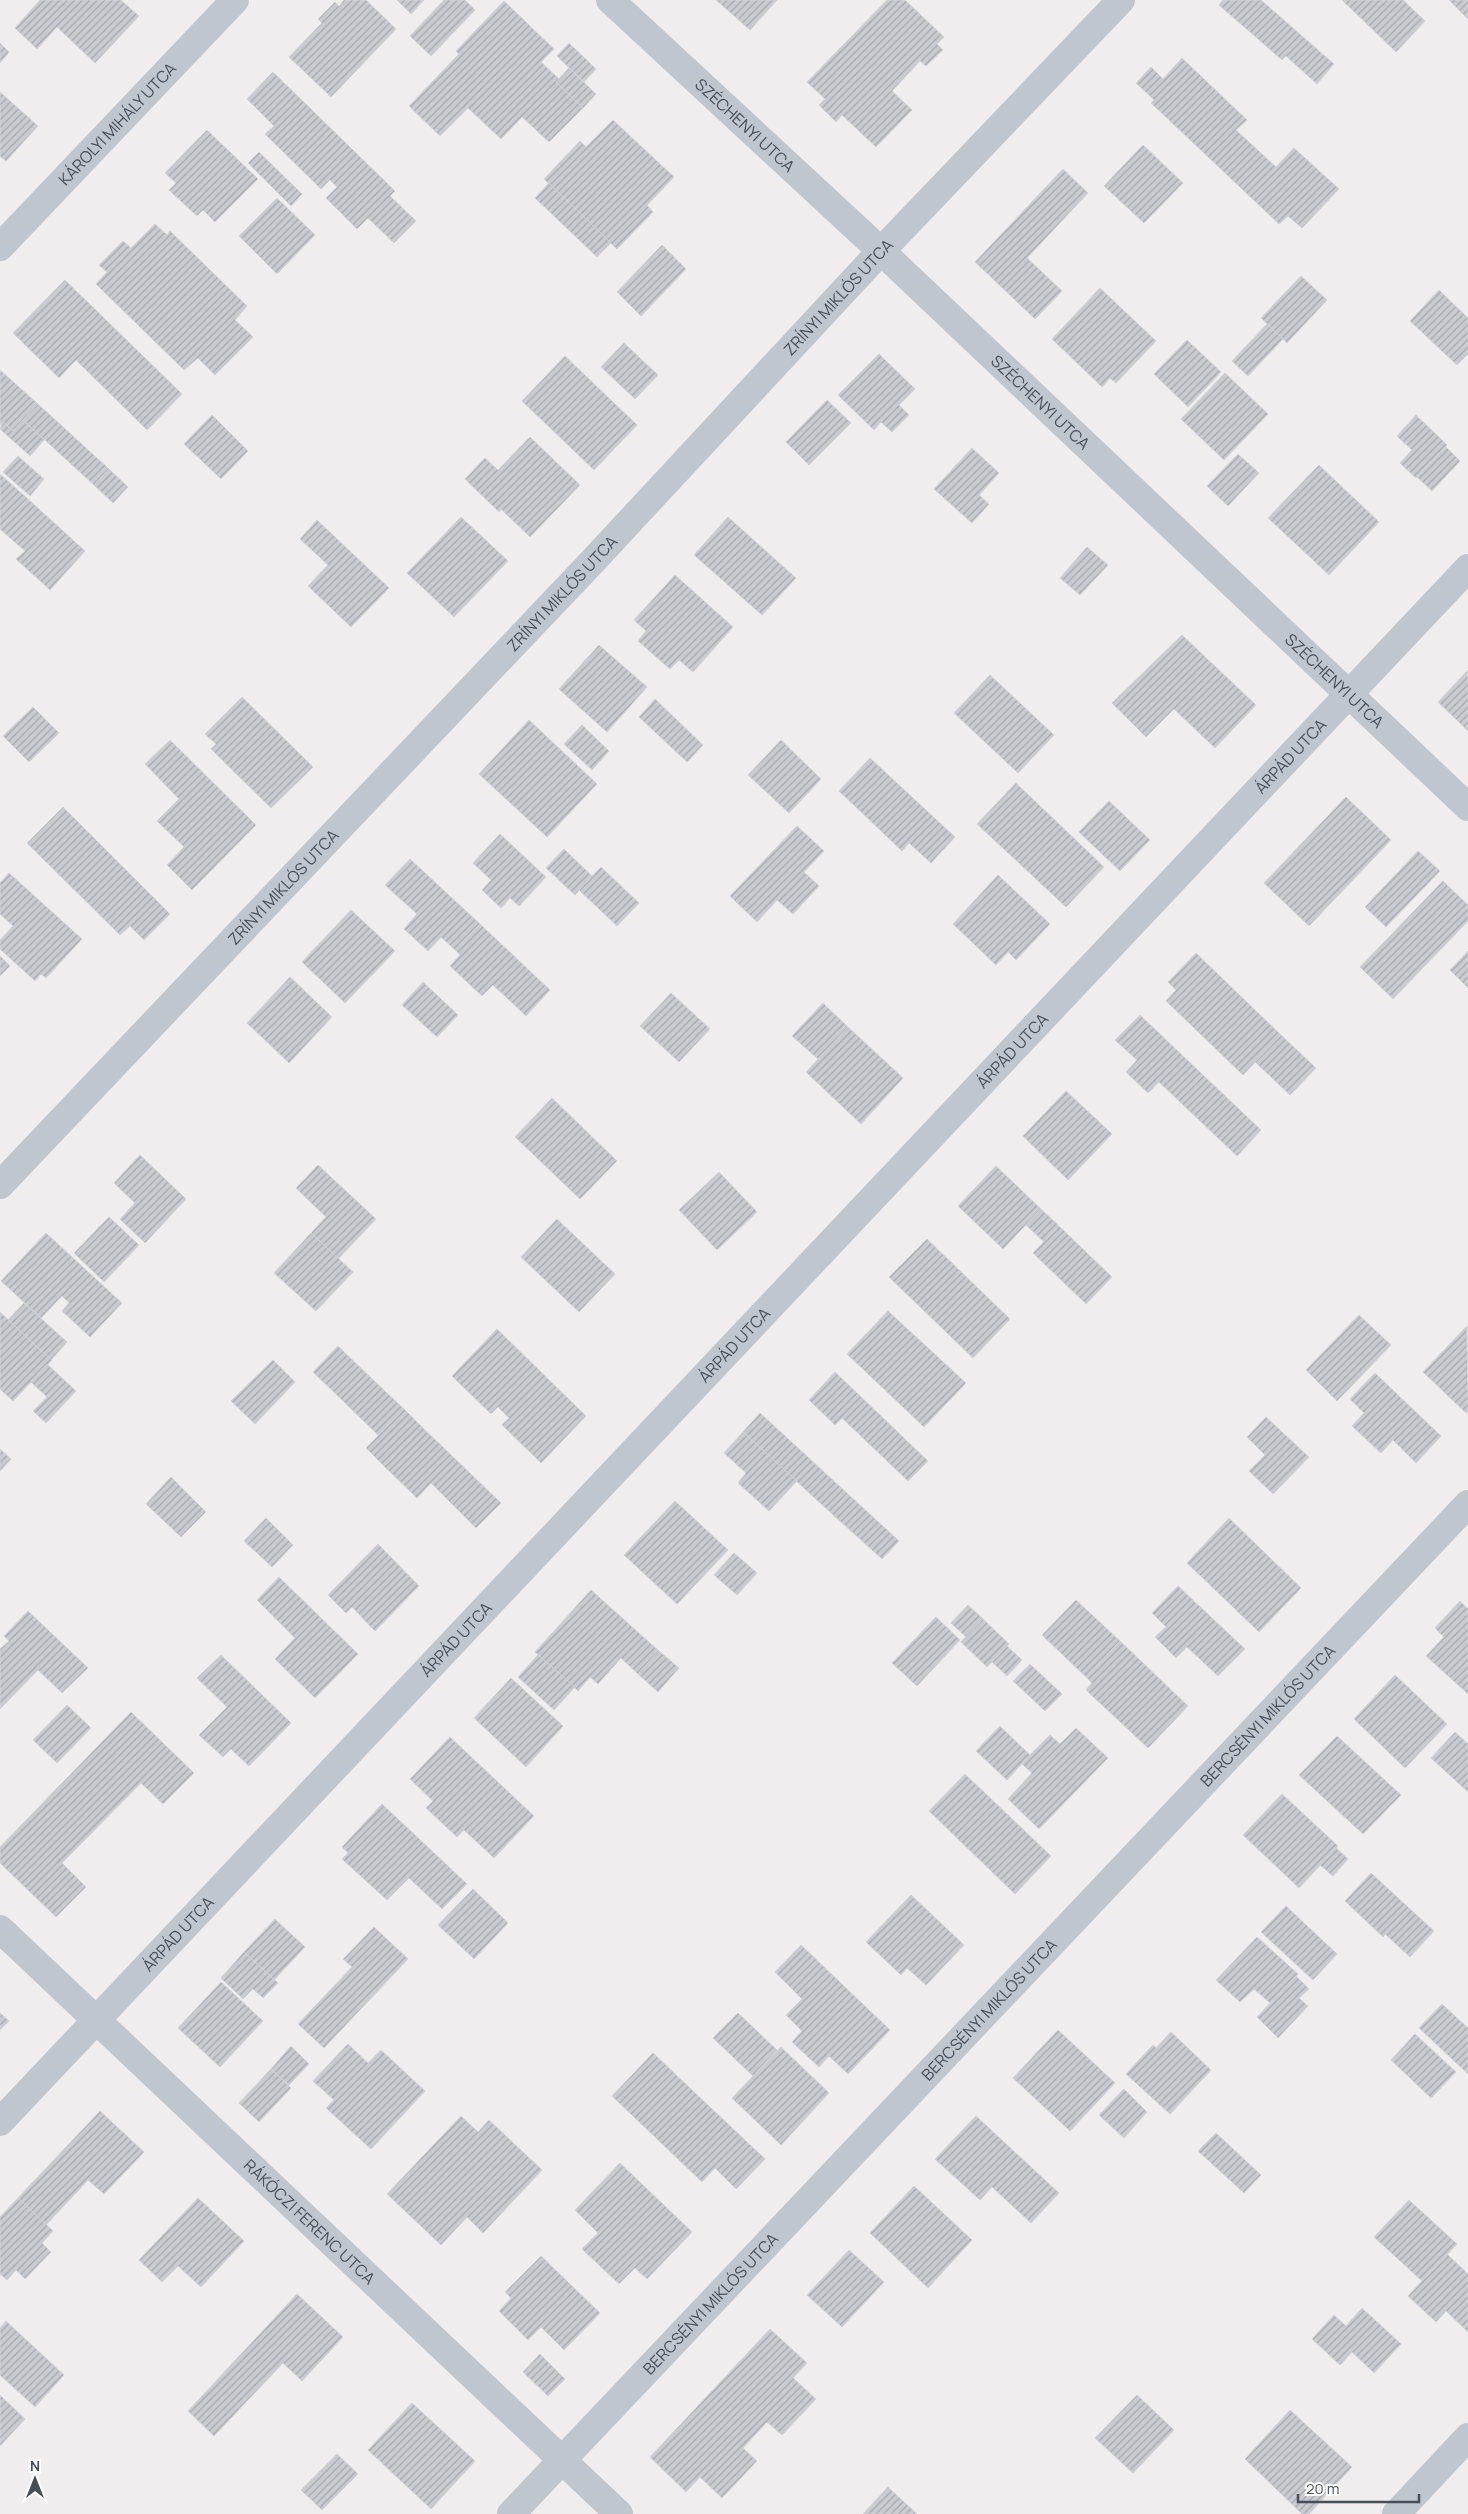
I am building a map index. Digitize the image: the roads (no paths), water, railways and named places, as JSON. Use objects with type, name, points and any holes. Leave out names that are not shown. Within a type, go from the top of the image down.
[{"type":"street","name":"KÁROLYI MIHÁLY UTCA","points":[[0,247],[235,0]]},
{"type":"street","name":"SZÉCHENYI UTCA","points":[[610,0],[880,251],[1468,807]]},
{"type":"street","name":"ZRÍNYI MIKLÓS UTCA","points":[[0,1185],[591,563],[880,251],[1121,0]]},
{"type":"street","name":"ÁRPÁD UTCA","points":[[0,2122],[1468,568]]},
{"type":"street","name":"BERCSÉNYI MIKLÓS UTCA","points":[[511,2514],[1468,1504]]},
{"type":"street","name":"RÁKÓCZI FERENC UTCA","points":[[0,1929],[619,2514]]},
{"type":"street","points":[[1396,2514],[1468,2437]]}]
